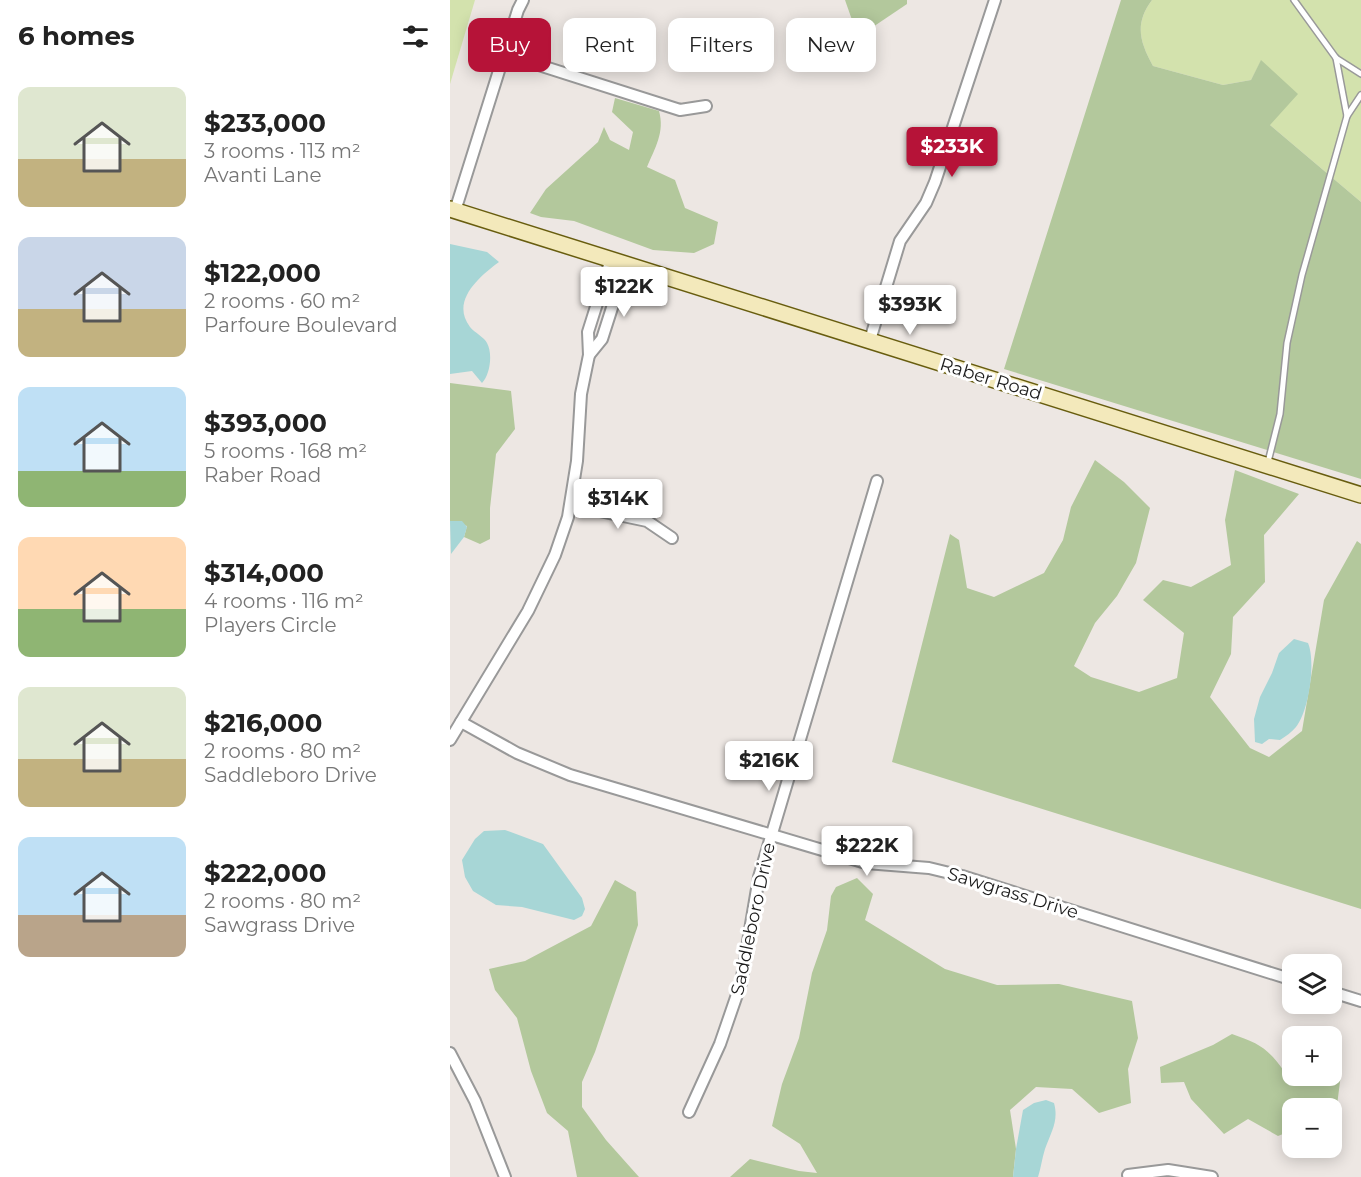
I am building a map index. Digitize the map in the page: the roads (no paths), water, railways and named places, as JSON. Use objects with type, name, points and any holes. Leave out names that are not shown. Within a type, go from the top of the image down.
[{"type":"street","points":[[517,18],[523,0]]},
{"type":"street","points":[[870,340],[900,241],[926,202],[936,182],[995,0]]},
{"type":"street","points":[[551,69],[680,110],[706,106]]},
{"type":"street","points":[[453,210],[498,72]]},
{"type":"street","name":"Raber Road","points":[[453,210],[1361,495]]},
{"type":"street","points":[[589,355],[602,339],[619,262]]},
{"type":"street","points":[[450,740],[528,611],[555,555],[571,505],[577,461],[581,393],[589,355],[588,332],[619,262]]},
{"type":"street","name":"Saddleboro Drive","points":[[689,1112],[720,1044],[741,983],[759,877],[878,481]]},
{"type":"street","points":[[571,505],[646,522],[672,538]]},
{"type":"street","name":"Sawgrass Drive","points":[[461,722],[517,753],[562,772],[866,863],[921,867],[962,876],[1282,977]]},
{"type":"street","points":[[1342,995],[1361,1001]]},
{"type":"street","points":[[450,1053],[475,1101],[505,1177]]},
{"type":"street","points":[[1128,1175],[1168,1170],[1212,1177]]},
{"type":"lane","points":[[1294,0],[1336,58],[1361,74]]},
{"type":"lane","points":[[1336,58],[1347,116]]},
{"type":"lane","points":[[1267,465],[1280,414],[1287,343],[1302,275],[1347,116],[1361,95]]},
{"type":"water","points":[[450,244],[487,252],[499,262],[476,282],[465,299],[463,308],[470,327],[484,339],[489,348],[489,370],[482,383],[472,371],[450,374]]},
{"type":"water","points":[[450,521],[462,521],[467,527],[464,537],[451,554]]},
{"type":"water","points":[[1294,639],[1308,643],[1311,662],[1308,698],[1301,720],[1280,740],[1269,739],[1262,744],[1255,742],[1254,719],[1260,697],[1279,653]]},
{"type":"water","points":[[505,830],[543,844],[582,898],[585,909],[582,916],[574,920],[522,907],[496,905],[473,891],[465,877],[462,860],[475,839],[484,831]]},
{"type":"water","points":[[1046,1100],[1054,1103],[1056,1115],[1038,1177],[1013,1177],[1023,1110],[1034,1103]]}]
